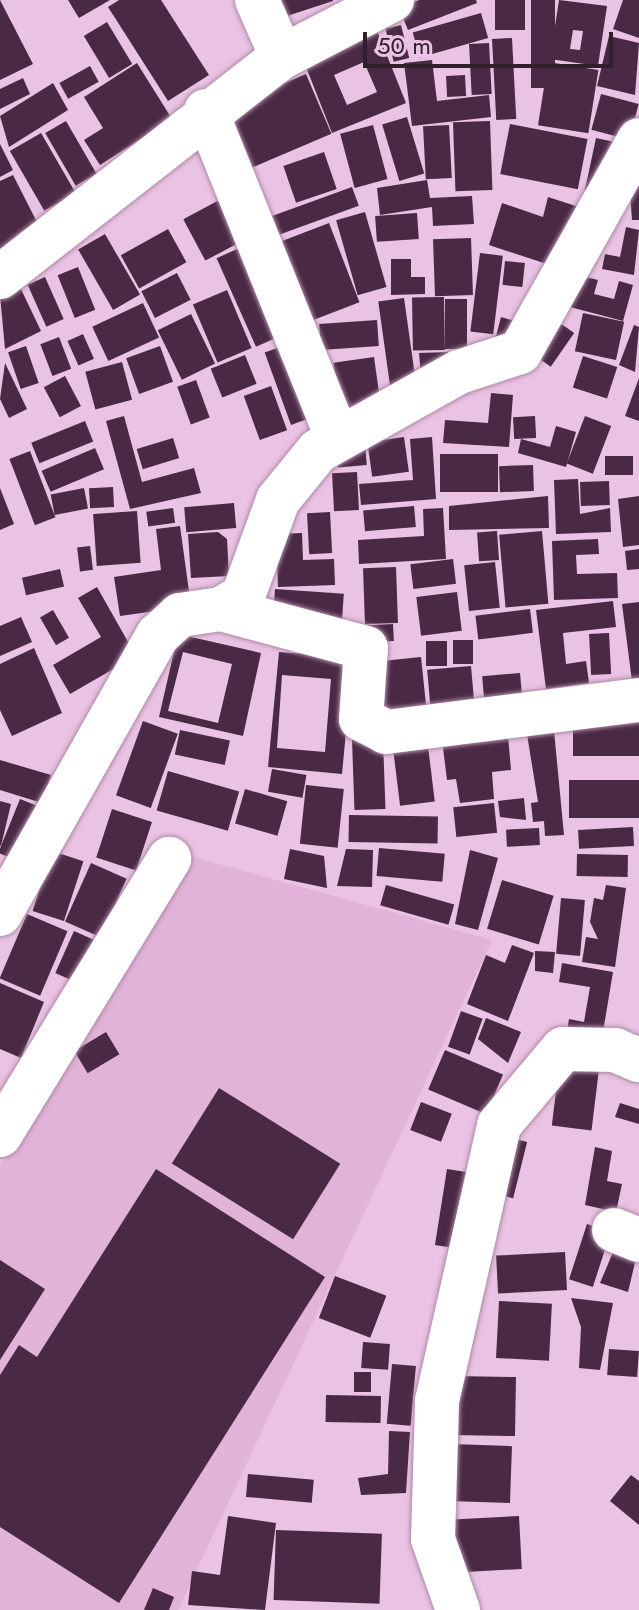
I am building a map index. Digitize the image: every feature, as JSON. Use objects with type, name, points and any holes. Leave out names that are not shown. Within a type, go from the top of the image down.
[{"type":"street","points":[[257,0],[282,57]]},
{"type":"street","points":[[0,277],[50,245],[206,111],[282,57],[392,0]]},
{"type":"street","points":[[206,111],[338,439]]},
{"type":"street","points":[[0,914],[158,635],[180,615],[221,609],[243,596],[258,572],[290,479],[338,439],[459,372],[520,352],[639,140]]},
{"type":"street","points":[[221,609],[366,648],[361,719],[386,732],[639,700]]},
{"type":"street","points":[[0,1135],[169,859]]},
{"type":"street","points":[[458,1610],[433,1539],[437,1401],[499,1125],[563,1049],[615,1050],[639,1060]]},
{"type":"shaded area","points":[[190,856],[492,940],[178,1610],[0,1610],[0,1166]]},
{"type":"building","points":[[0,0],[33,64],[0,80]]},
{"type":"building","points":[[68,0],[110,0],[79,18]]},
{"type":"building","points":[[119,0],[161,0],[209,75],[168,101],[108,7]]},
{"type":"building","points":[[281,0],[333,0],[333,1],[287,16]]},
{"type":"building","points":[[419,0],[476,0],[477,3],[408,30],[399,8]]},
{"type":"building","points":[[495,0],[525,0],[525,30],[495,30]]},
{"type":"building","points":[[531,0],[555,0],[555,88],[531,88]]},
{"type":"building","points":[[559,0],[607,6],[598,66],[550,59]],"holes":[[[573,30],[583,31],[580,50],[570,49]]]},
{"type":"building","points":[[623,0],[639,0],[639,38],[613,29]]},
{"type":"building","points":[[481,13],[488,38],[420,58],[413,33]]},
{"type":"building","points":[[107,22],[132,64],[109,78],[84,36]]},
{"type":"building","points":[[401,25],[409,58],[394,62],[385,29]]},
{"type":"building","points":[[378,33],[406,103],[332,133],[304,62]],"holes":[[[364,62],[377,92],[347,105],[334,75]]]},
{"type":"building","points":[[609,36],[639,43],[635,95],[597,86]]},
{"type":"building","points":[[512,38],[516,119],[496,120],[492,39]]},
{"type":"building","points":[[489,43],[492,94],[472,95],[469,44]]},
{"type":"building","points":[[432,60],[437,101],[489,95],[491,117],[412,126],[404,63]]},
{"type":"building","points":[[548,62],[598,70],[588,133],[538,125]]},
{"type":"building","points":[[137,63],[172,119],[100,165],[84,140],[103,128],[84,97]]},
{"type":"building","points":[[90,66],[99,82],[68,99],[59,83]]},
{"type":"building","points":[[306,74],[331,134],[252,167],[227,108]]},
{"type":"building","points":[[465,75],[466,96],[447,97],[446,76]]},
{"type":"building","points":[[23,78],[30,94],[0,109],[0,89]]},
{"type":"building","points":[[53,83],[68,110],[9,147],[0,116]]},
{"type":"building","points":[[601,94],[639,104],[629,140],[591,130]]},
{"type":"building","points":[[407,117],[424,173],[399,181],[382,125]]},
{"type":"building","points":[[66,121],[96,174],[76,186],[45,133]]},
{"type":"building","points":[[490,121],[492,190],[455,191],[453,122]]},
{"type":"building","points":[[510,124],[588,139],[578,189],[500,174]]},
{"type":"building","points":[[373,125],[387,179],[355,188],[340,134]]},
{"type":"building","points":[[449,125],[452,178],[426,179],[423,126]]},
{"type":"building","points":[[41,133],[76,193],[44,211],[10,151]]},
{"type":"building","points":[[596,138],[615,142],[604,194],[585,190]]},
{"type":"building","points":[[0,144],[13,170],[0,177]]},
{"type":"building","points":[[324,152],[337,189],[296,203],[283,166]]},
{"type":"building","points":[[628,163],[639,163],[639,220],[632,220]]},
{"type":"building","points":[[13,175],[41,230],[0,251],[0,181]]},
{"type":"building","points":[[427,180],[430,198],[472,196],[474,224],[433,226],[432,207],[380,215],[377,188]]},
{"type":"building","points":[[352,187],[359,206],[279,235],[272,216]]},
{"type":"building","points":[[548,197],[582,208],[562,269],[489,245],[502,203],[543,217]]},
{"type":"building","points":[[223,198],[245,239],[205,261],[183,219]]},
{"type":"building","points":[[365,212],[386,287],[358,295],[336,220]]},
{"type":"building","points":[[417,213],[419,239],[377,242],[375,216]]},
{"type":"building","points":[[329,223],[359,302],[310,321],[280,242]]},
{"type":"building","points":[[626,227],[639,230],[634,275],[602,269],[605,254],[620,257]]},
{"type":"building","points":[[168,229],[186,262],[139,288],[121,255]]},
{"type":"building","points":[[105,234],[140,295],[113,310],[78,249]]},
{"type":"building","points":[[471,238],[473,295],[435,296],[433,239]]},
{"type":"building","points":[[244,246],[283,335],[256,347],[217,258]]},
{"type":"building","points":[[480,253],[503,256],[493,334],[470,331]]},
{"type":"building","points":[[391,259],[411,259],[411,277],[425,277],[425,294],[391,295]]},
{"type":"building","points":[[505,261],[525,263],[522,287],[502,285]]},
{"type":"building","points":[[78,267],[95,310],[75,318],[58,275]]},
{"type":"building","points":[[177,273],[191,300],[155,318],[141,291]]},
{"type":"building","points":[[578,275],[598,280],[594,294],[614,299],[619,281],[633,285],[623,321],[570,307]]},
{"type":"building","points":[[45,277],[64,319],[46,327],[28,285]]},
{"type":"building","points":[[19,285],[41,331],[5,349],[0,295]]},
{"type":"building","points":[[227,290],[252,348],[218,362],[193,304]]},
{"type":"building","points":[[444,297],[445,350],[413,351],[412,298]]},
{"type":"building","points":[[404,298],[417,390],[391,394],[378,302]]},
{"type":"building","points":[[445,299],[467,299],[467,349],[445,349]]},
{"type":"building","points":[[143,303],[159,337],[108,361],[92,327]]},
{"type":"building","points":[[583,313],[624,322],[616,360],[575,351]]},
{"type":"building","points":[[191,314],[215,363],[182,380],[158,330]]},
{"type":"building","points":[[501,317],[525,324],[494,344]]},
{"type":"building","points":[[377,320],[379,346],[321,350],[319,324]]},
{"type":"building","points":[[557,321],[574,333],[551,367],[533,355]]},
{"type":"building","points":[[634,325],[639,327],[635,372],[619,365]]},
{"type":"building","points":[[83,334],[94,359],[78,366],[67,341]]},
{"type":"building","points":[[59,337],[71,369],[53,376],[40,344]]},
{"type":"building","points":[[291,343],[317,415],[291,425],[265,353]]},
{"type":"building","points":[[26,346],[39,383],[21,389],[8,352]]},
{"type":"building","points":[[160,346],[173,382],[139,394],[126,358]]},
{"type":"building","points":[[450,352],[421,375],[419,353]]},
{"type":"building","points":[[245,355],[257,384],[222,398],[211,369]]},
{"type":"building","points":[[583,356],[617,367],[607,399],[573,387]]},
{"type":"building","points":[[374,357],[382,414],[341,420],[333,363]]},
{"type":"building","points":[[122,362],[132,400],[95,410],[85,372]]},
{"type":"building","points":[[5,363],[27,409],[9,418],[0,399]]},
{"type":"building","points":[[65,376],[81,406],[60,417],[44,387]]},
{"type":"building","points":[[639,378],[639,421],[625,416]]},
{"type":"building","points":[[196,380],[210,418],[191,424],[177,387]]},
{"type":"building","points":[[271,386],[287,430],[260,440],[244,396]]},
{"type":"building","points":[[491,393],[513,395],[509,447],[443,443],[445,420],[488,423]]},
{"type":"building","points":[[124,416],[142,482],[194,468],[201,493],[130,509],[106,421]]},
{"type":"building","points":[[535,416],[536,438],[514,439],[513,417]]},
{"type":"building","points":[[585,416],[611,426],[593,474],[567,464]]},
{"type":"building","points":[[85,421],[93,441],[39,463],[31,443]]},
{"type":"building","points":[[556,426],[576,432],[566,467],[518,453],[521,439],[550,447]]},
{"type":"building","points":[[404,437],[409,472],[372,477],[367,442]]},
{"type":"building","points":[[432,437],[436,499],[361,505],[359,484],[413,480],[410,439]]},
{"type":"building","points":[[173,438],[179,458],[143,469],[137,449]]},
{"type":"building","points":[[365,444],[367,465],[338,467],[336,447]]},
{"type":"building","points":[[95,448],[104,469],[51,492],[42,471]]},
{"type":"building","points":[[30,451],[55,517],[35,525],[9,459]]},
{"type":"building","points":[[440,454],[498,454],[498,492],[440,492]]},
{"type":"building","points":[[605,456],[633,456],[633,475],[605,475]]},
{"type":"building","points":[[533,465],[534,491],[500,492],[499,466]]},
{"type":"building","points":[[357,472],[359,510],[334,511],[332,473]]},
{"type":"building","points":[[578,479],[580,514],[610,508],[611,532],[556,534],[554,480]]},
{"type":"building","points":[[609,481],[610,505],[581,506],[580,482]]},
{"type":"building","points":[[113,487],[114,507],[90,508],[89,488]]},
{"type":"building","points":[[0,488],[14,524],[0,530]]},
{"type":"building","points":[[84,488],[88,509],[55,515],[51,494]]},
{"type":"building","points":[[548,496],[549,528],[449,530],[449,506]]},
{"type":"building","points":[[639,496],[639,545],[623,547],[618,499]]},
{"type":"building","points":[[234,503],[236,528],[186,532],[184,507]]},
{"type":"building","points":[[414,506],[416,527],[365,531],[363,510]]},
{"type":"building","points":[[173,508],[175,523],[148,527],[146,512]]},
{"type":"building","points":[[443,508],[446,559],[359,564],[358,540],[424,536],[423,509]]},
{"type":"building","points":[[137,511],[141,563],[97,566],[93,514]]},
{"type":"building","points":[[330,512],[332,553],[309,554],[307,513]]},
{"type":"building","points":[[180,526],[191,606],[120,616],[114,577],[161,570],[156,529]]},
{"type":"building","points":[[497,531],[499,560],[479,561],[477,532]]},
{"type":"building","points":[[542,531],[548,604],[506,607],[499,535]]},
{"type":"building","points":[[218,532],[227,539],[229,576],[191,578],[188,534]]},
{"type":"building","points":[[302,533],[303,560],[334,559],[335,585],[278,587],[276,534]]},
{"type":"building","points":[[598,539],[599,554],[576,555],[577,574],[617,573],[618,598],[554,600],[552,541]]},
{"type":"building","points":[[90,546],[93,570],[80,571],[77,548]]},
{"type":"building","points":[[639,549],[639,569],[627,570],[625,551]]},
{"type":"building","points":[[453,559],[456,584],[413,589],[410,564]]},
{"type":"building","points":[[495,562],[500,608],[469,611],[464,565]]},
{"type":"building","points":[[396,567],[398,623],[365,624],[363,568]]},
{"type":"building","points":[[60,569],[64,587],[26,595],[22,578]]},
{"type":"building","points":[[97,587],[136,656],[70,694],[53,665],[101,637],[78,598]]},
{"type":"building","points":[[275,589],[344,594],[342,625],[273,620]]},
{"type":"building","points":[[457,592],[462,631],[421,636],[416,597]]},
{"type":"building","points":[[613,601],[616,627],[563,633],[566,664],[586,661],[589,683],[546,689],[536,610]]},
{"type":"building","points":[[639,602],[639,680],[632,681],[622,604]]},
{"type":"building","points":[[530,609],[533,633],[478,640],[475,616]]},
{"type":"building","points":[[53,610],[69,638],[56,645],[40,618]]},
{"type":"building","points":[[21,617],[32,642],[0,656],[0,626]]},
{"type":"building","points":[[393,624],[394,641],[368,642],[367,625]]},
{"type":"building","points":[[609,633],[611,674],[591,675],[589,634]]},
{"type":"building","points":[[178,634],[261,653],[243,736],[159,717]],"holes":[[[183,652],[232,664],[218,723],[168,711]]]},
{"type":"building","points":[[453,640],[473,640],[473,664],[453,664]]},
{"type":"building","points":[[426,641],[447,641],[447,666],[426,666]]},
{"type":"building","points":[[34,648],[62,713],[12,736],[0,710],[0,664]]},
{"type":"building","points":[[279,652],[353,658],[342,774],[268,767]],"holes":[[[282,675],[331,679],[325,752],[277,748]]]},
{"type":"building","points":[[421,657],[426,708],[378,713],[372,662]]},
{"type":"building","points":[[471,666],[474,704],[430,708],[427,670]]},
{"type":"building","points":[[520,673],[522,698],[484,701],[482,676]]},
{"type":"building","points":[[573,708],[639,708],[639,756],[573,756]]},
{"type":"building","points":[[553,720],[564,835],[545,836],[544,821],[533,822],[531,803],[538,802],[525,722]]},
{"type":"building","points":[[143,721],[178,734],[151,808],[116,795]]},
{"type":"building","points":[[507,724],[511,770],[492,772],[494,799],[460,803],[456,779],[447,780],[441,732]]},
{"type":"building","points":[[180,730],[230,741],[225,765],[175,754]]},
{"type":"building","points":[[427,738],[435,802],[400,806],[392,742]]},
{"type":"building","points":[[383,739],[385,809],[354,810],[352,740]]},
{"type":"building","points":[[0,760],[51,775],[42,803],[0,790]]},
{"type":"building","points":[[272,769],[306,775],[302,798],[268,792]]},
{"type":"building","points":[[168,771],[239,791],[228,831],[157,810]]},
{"type":"building","points":[[569,780],[639,780],[639,818],[569,818]]},
{"type":"building","points":[[306,785],[344,789],[338,848],[300,844]]},
{"type":"building","points":[[245,789],[287,801],[277,836],[235,824]]},
{"type":"building","points":[[524,798],[526,820],[500,817],[498,801]]},
{"type":"building","points":[[20,799],[49,811],[27,864],[0,853]]},
{"type":"building","points":[[0,801],[11,804],[1,846],[0,845]]},
{"type":"building","points":[[494,803],[497,833],[456,837],[453,807]]},
{"type":"building","points":[[112,809],[152,822],[136,870],[96,858]]},
{"type":"building","points":[[349,815],[438,817],[438,844],[349,842]]},
{"type":"building","points":[[633,827],[634,846],[579,849],[578,830]]},
{"type":"building","points":[[539,828],[540,845],[507,847],[506,830]]},
{"type":"building","points":[[379,848],[445,854],[442,882],[377,876]]},
{"type":"building","points":[[290,849],[324,856],[327,888],[284,879]]},
{"type":"building","points":[[346,849],[373,850],[372,887],[337,886]]},
{"type":"building","points":[[470,850],[498,858],[478,930],[455,924]]},
{"type":"building","points":[[52,851],[83,861],[64,921],[33,911]]},
{"type":"building","points":[[577,854],[628,855],[628,877],[577,876]]},
{"type":"building","points":[[91,863],[127,879],[101,937],[65,921]]},
{"type":"building","points":[[502,880],[554,896],[539,945],[487,929]]},
{"type":"building","points":[[386,885],[454,905],[448,925],[380,905]]},
{"type":"building","points":[[606,885],[626,888],[615,967],[582,962],[586,937],[598,939],[590,922],[594,898],[603,900]]},
{"type":"building","points":[[561,898],[585,900],[580,956],[556,954]]},
{"type":"building","points":[[27,914],[68,931],[40,996],[0,979]]},
{"type":"building","points":[[74,931],[99,942],[80,984],[55,973]]},
{"type":"building","points":[[512,945],[534,953],[508,1021],[467,1004],[486,955],[505,963]]},
{"type":"building","points":[[535,951],[555,952],[553,973],[535,971]]},
{"type":"building","points":[[562,963],[613,972],[602,1038],[567,1032],[569,1019],[584,1022],[590,987],[559,982]]},
{"type":"building","points":[[0,983],[44,1002],[21,1058],[0,1049]]},
{"type":"building","points":[[461,1011],[483,1019],[470,1055],[448,1047]]},
{"type":"building","points":[[486,1018],[521,1032],[508,1063],[478,1039]]},
{"type":"building","points":[[106,1032],[119,1054],[88,1073],[74,1051]]},
{"type":"building","points":[[445,1050],[503,1075],[486,1114],[428,1090]]},
{"type":"building","points":[[559,1067],[599,1072],[592,1130],[552,1126]]},
{"type":"building","points":[[219,1088],[340,1164],[293,1239],[172,1163]]},
{"type":"building","points":[[421,1102],[452,1114],[441,1142],[410,1130]]},
{"type":"building","points":[[620,1103],[639,1109],[639,1124],[615,1117]]},
{"type":"building","points":[[499,1135],[527,1142],[513,1198],[485,1191]]},
{"type":"building","points":[[595,1147],[612,1151],[607,1181],[622,1184],[616,1212],[585,1205]]},
{"type":"building","points":[[156,1169],[325,1277],[119,1603],[0,1527],[0,1375],[19,1345],[37,1357]]},
{"type":"building","points":[[447,1169],[471,1173],[459,1249],[435,1245]]},
{"type":"building","points":[[587,1224],[611,1232],[593,1287],[569,1279]]},
{"type":"building","points":[[619,1238],[639,1246],[628,1292],[600,1283]]},
{"type":"building","points":[[565,1252],[567,1290],[498,1294],[496,1256]]},
{"type":"building","points":[[0,1260],[45,1289],[0,1360]]},
{"type":"building","points":[[335,1276],[386,1296],[370,1338],[319,1318]]},
{"type":"building","points":[[571,1298],[613,1303],[600,1370],[579,1368],[581,1327]]},
{"type":"building","points":[[499,1301],[552,1304],[549,1361],[496,1358]]},
{"type":"building","points":[[363,1342],[390,1344],[388,1370],[361,1368]]},
{"type":"building","points":[[609,1349],[639,1351],[637,1377],[607,1375]]},
{"type":"building","points":[[392,1364],[416,1366],[411,1426],[387,1424]]},
{"type":"building","points":[[354,1372],[371,1372],[371,1392],[354,1392]]},
{"type":"building","points":[[453,1376],[516,1377],[515,1436],[452,1435]]},
{"type":"building","points":[[326,1395],[381,1396],[381,1423],[326,1422]]},
{"type":"building","points":[[389,1431],[410,1432],[406,1493],[361,1495],[358,1478],[388,1474]]},
{"type":"building","points":[[451,1444],[512,1446],[510,1503],[449,1501]]},
{"type":"building","points":[[248,1474],[314,1480],[312,1503],[246,1497]]},
{"type":"building","points":[[631,1475],[639,1481],[639,1525],[610,1501]]},
{"type":"building","points":[[228,1516],[276,1523],[265,1610],[188,1605],[192,1571],[220,1575]]},
{"type":"building","points":[[519,1516],[522,1569],[456,1572],[453,1519]]},
{"type":"building","points":[[276,1530],[382,1534],[379,1604],[274,1600]]},
{"type":"building","points":[[153,1588],[174,1597],[169,1610],[144,1610]]}]
